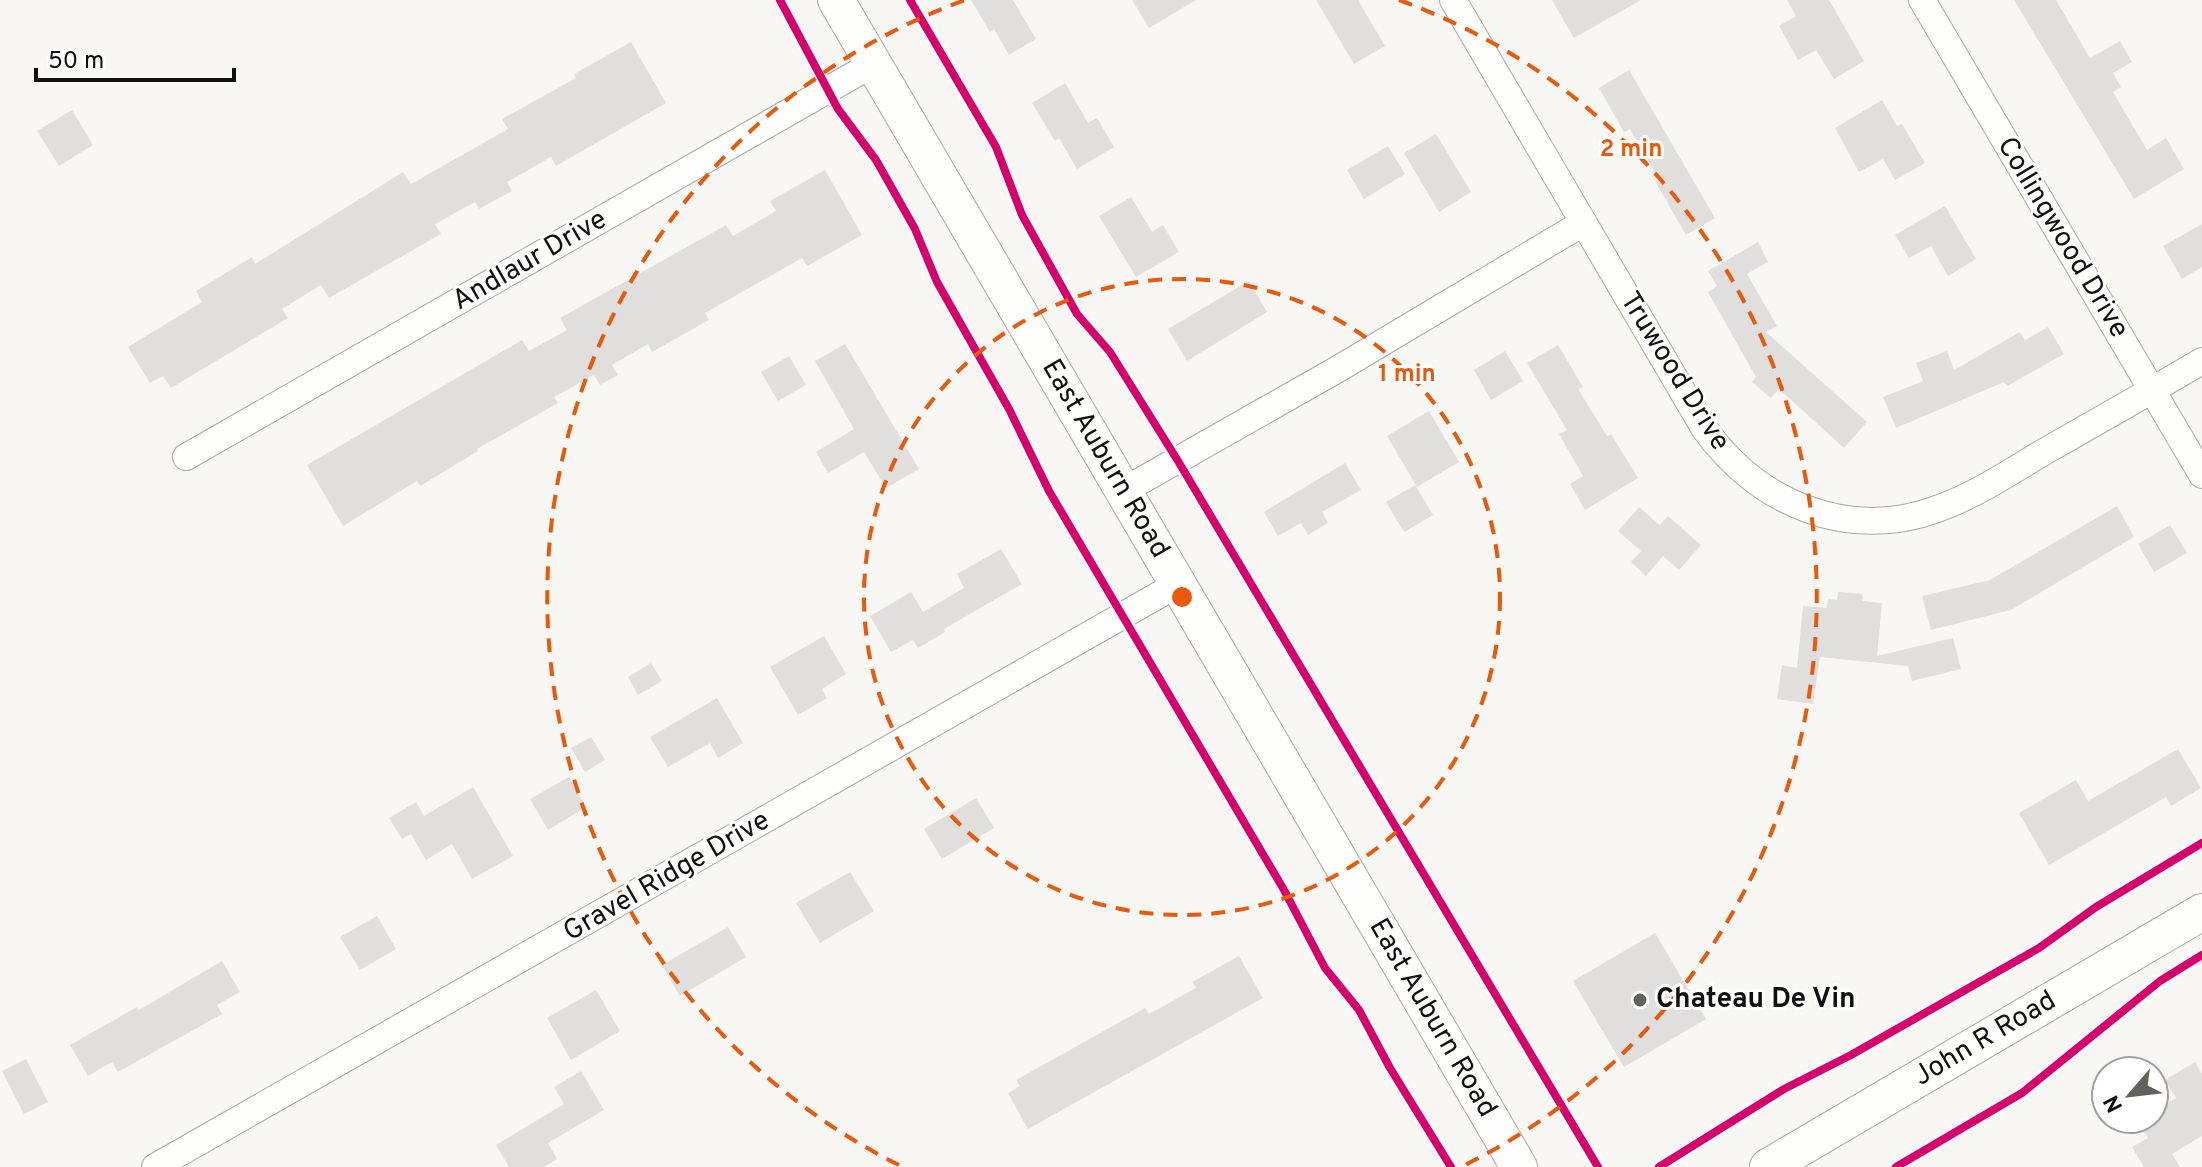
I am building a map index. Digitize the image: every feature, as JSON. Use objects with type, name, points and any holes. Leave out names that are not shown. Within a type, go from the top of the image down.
[{"type":"main road","name":"East Auburn Road","points":[[836,0],[1519,1167]]},
{"type":"main road","name":"John R Road","points":[[1768,1167],[2202,912]]},
{"type":"street","name":"Truwood Drive","points":[[1453,0],[1704,428],[1720,451],[1747,477],[1769,493],[1803,510],[1830,518],[1861,521],[1901,520],[1935,510],[1982,488],[2202,361]]},
{"type":"street","name":"Collingwood Drive","points":[[1922,0],[2202,475]]},
{"type":"street","name":"Andlaur Drive","points":[[186,457],[873,64]]},
{"type":"street","points":[[1123,491],[1338,369],[1583,223]]},
{"type":"street","name":"Gravel Ridge Drive","points":[[155,1167],[1178,584]]},
{"type":"building","points":[[971,0],[1013,0],[1036,39],[1009,55],[994,29],[990,32]]},
{"type":"building","points":[[1132,0],[1196,0],[1149,28]]},
{"type":"building","points":[[1316,0],[1358,0],[1385,46],[1354,64]]},
{"type":"building","points":[[1552,0],[1641,0],[1574,38]]},
{"type":"building","points":[[1787,0],[1829,0],[1864,61],[1834,79],[1816,50],[1798,60],[1779,26],[1796,16]]},
{"type":"building","points":[[2014,0],[2056,0],[2090,58],[2120,41],[2132,62],[2113,73],[2121,87],[2113,92],[2147,150],[2166,138],[2184,169],[2134,199]]},
{"type":"building","points":[[631,42],[666,103],[556,166],[551,157],[507,182],[512,191],[479,209],[475,202],[435,224],[441,234],[329,298],[321,285],[282,309],[288,318],[171,388],[163,376],[150,383],[128,347],[202,302],[196,291],[252,257],[255,264],[403,172],[411,184],[508,129],[502,119],[576,78],[574,74]]},
{"type":"building","points":[[1629,70],[1715,218],[1686,235],[1630,129],[1624,132],[1599,88]]},
{"type":"building","points":[[1065,83],[1088,123],[1097,118],[1114,147],[1077,169],[1059,138],[1055,141],[1032,103]]},
{"type":"building","points":[[1882,100],[1897,126],[1902,124],[1925,163],[1895,180],[1883,159],[1859,172],[1835,128]]},
{"type":"building","points":[[72,110],[93,145],[59,166],[37,131]]},
{"type":"building","points":[[1436,134],[1471,192],[1439,212],[1404,153]]},
{"type":"building","points":[[1388,146],[1405,174],[1364,199],[1347,170]]},
{"type":"building","points":[[825,170],[862,235],[807,266],[802,258],[705,313],[709,320],[652,352],[648,344],[612,365],[618,375],[600,385],[594,375],[554,397],[558,403],[420,486],[417,481],[343,526],[307,465],[522,340],[529,351],[567,330],[560,318],[726,225],[733,236],[776,211],[770,201]]},
{"type":"building","points":[[1131,197],[1152,232],[1163,225],[1179,252],[1136,277],[1099,216]]},
{"type":"building","points":[[1945,206],[1976,259],[1948,276],[1931,246],[1909,258],[1895,235]]},
{"type":"building","points":[[2202,224],[2202,267],[2182,279],[2163,246]]},
{"type":"building","points":[[1758,242],[1768,262],[1747,274],[1777,326],[1766,332],[1867,422],[1844,448],[1779,389],[1771,398],[1752,382],[1756,377],[1708,292],[1717,286],[1708,271]]},
{"type":"building","points":[[1249,281],[1267,312],[1187,361],[1168,329]]},
{"type":"building","points":[[2048,327],[2064,354],[2007,386],[2004,382],[1896,428],[1883,397],[1923,381],[1916,363],[1947,351],[1954,370],[2020,332],[2025,340]]},
{"type":"building","points":[[845,344],[919,469],[886,488],[864,452],[828,473],[816,452],[854,429],[815,361]]},
{"type":"building","points":[[1558,345],[1583,387],[1578,389],[1638,478],[1585,510],[1570,484],[1583,476],[1559,434],[1567,430],[1527,363]]},
{"type":"building","points":[[1505,351],[1523,381],[1491,400],[1474,370]]},
{"type":"building","points":[[789,356],[806,385],[778,401],[761,372]]},
{"type":"building","points":[[1429,411],[1459,462],[1417,487],[1387,436]]},
{"type":"building","points":[[1345,463],[1361,490],[1322,512],[1328,523],[1308,535],[1301,523],[1278,536],[1264,512]]},
{"type":"building","points":[[1415,485],[1433,515],[1404,532],[1386,502]]},
{"type":"building","points":[[2117,506],[2134,537],[2011,610],[1931,630],[1922,596],[1990,580]]},
{"type":"building","points":[[1639,507],[1660,525],[1668,516],[1701,545],[1679,570],[1663,556],[1646,576],[1631,562],[1641,551],[1618,531]]},
{"type":"building","points":[[2170,525],[2187,553],[2154,572],[2138,544]]},
{"type":"building","points":[[1001,549],[1022,584],[944,629],[945,632],[918,648],[913,640],[891,652],[870,616],[911,592],[923,612],[964,588],[957,574]]},
{"type":"building","points":[[1838,592],[1863,594],[1862,601],[1882,603],[1877,656],[1953,638],[1961,669],[1912,681],[1908,666],[1820,657],[1813,704],[1777,699],[1782,665],[1797,668],[1803,606],[1827,608],[1828,599],[1837,600]]},
{"type":"building","points":[[824,636],[846,674],[822,689],[827,698],[798,715],[770,667]]},
{"type":"building","points":[[651,663],[662,681],[638,695],[628,677]]},
{"type":"building","points":[[717,698],[743,743],[718,758],[710,743],[668,767],[650,737]]},
{"type":"building","points":[[591,737],[605,760],[585,772],[571,748]]},
{"type":"building","points":[[2178,749],[2201,788],[2171,806],[2166,797],[2049,865],[2019,813],[2076,780],[2088,801]]},
{"type":"building","points":[[569,777],[586,807],[548,830],[530,799]]},
{"type":"building","points":[[473,787],[513,856],[472,879],[452,844],[426,860],[411,834],[402,839],[389,818],[416,802],[424,816]]},
{"type":"building","points":[[976,798],[994,828],[942,859],[924,829]]},
{"type":"building","points":[[850,872],[874,911],[820,943],[796,903]]},
{"type":"building","points":[[377,916],[396,949],[360,970],[340,937]]},
{"type":"building","points":[[728,927],[746,957],[680,996],[662,965]]},
{"type":"building","name":"Chateau De Vin","points":[[1655,933],[1706,1019],[1624,1067],[1573,981]]},
{"type":"building","points":[[1239,956],[1263,998],[1028,1129],[1008,1093],[1020,1086],[1016,1080],[1145,1008],[1149,1014],[1196,988],[1192,982]]},
{"type":"building","points":[[222,961],[240,992],[217,1005],[222,1014],[118,1072],[112,1062],[88,1076],[70,1045],[137,1007],[139,1010]]},
{"type":"building","points":[[596,990],[620,1031],[571,1060],[547,1018]]},
{"type":"building","points":[[26,1059],[48,1102],[24,1114],[2,1071]]},
{"type":"building","points":[[2195,1062],[2202,1074],[2202,1136],[2172,1154],[2180,1167],[2144,1167],[2132,1147],[2148,1138],[2146,1135],[2170,1135],[2170,1102],[2176,1098],[2170,1088],[2170,1077]]},
{"type":"building","points":[[581,1071],[604,1110],[548,1143],[557,1159],[544,1167],[509,1167],[496,1145],[564,1104],[554,1087]]},
{"type":"cycle path","points":[[780,0],[838,109],[876,160],[915,229],[937,282],[1009,409],[1049,491],[1284,890],[1325,968],[1359,1010],[1390,1068],[1451,1167]]},
{"type":"cycle path","points":[[910,0],[996,147],[1022,215],[1077,314],[1110,352],[1178,461],[1598,1167]]},
{"type":"cycle path","points":[[1659,1167],[1784,1089],[1851,1055],[2039,948],[2096,907],[2202,843]]},
{"type":"cycle path","points":[[1896,1167],[2022,1093],[2160,981],[2202,955]]},
{"type":"place","name":"Chateau De Vin","points":[[1640,1000]]}]
